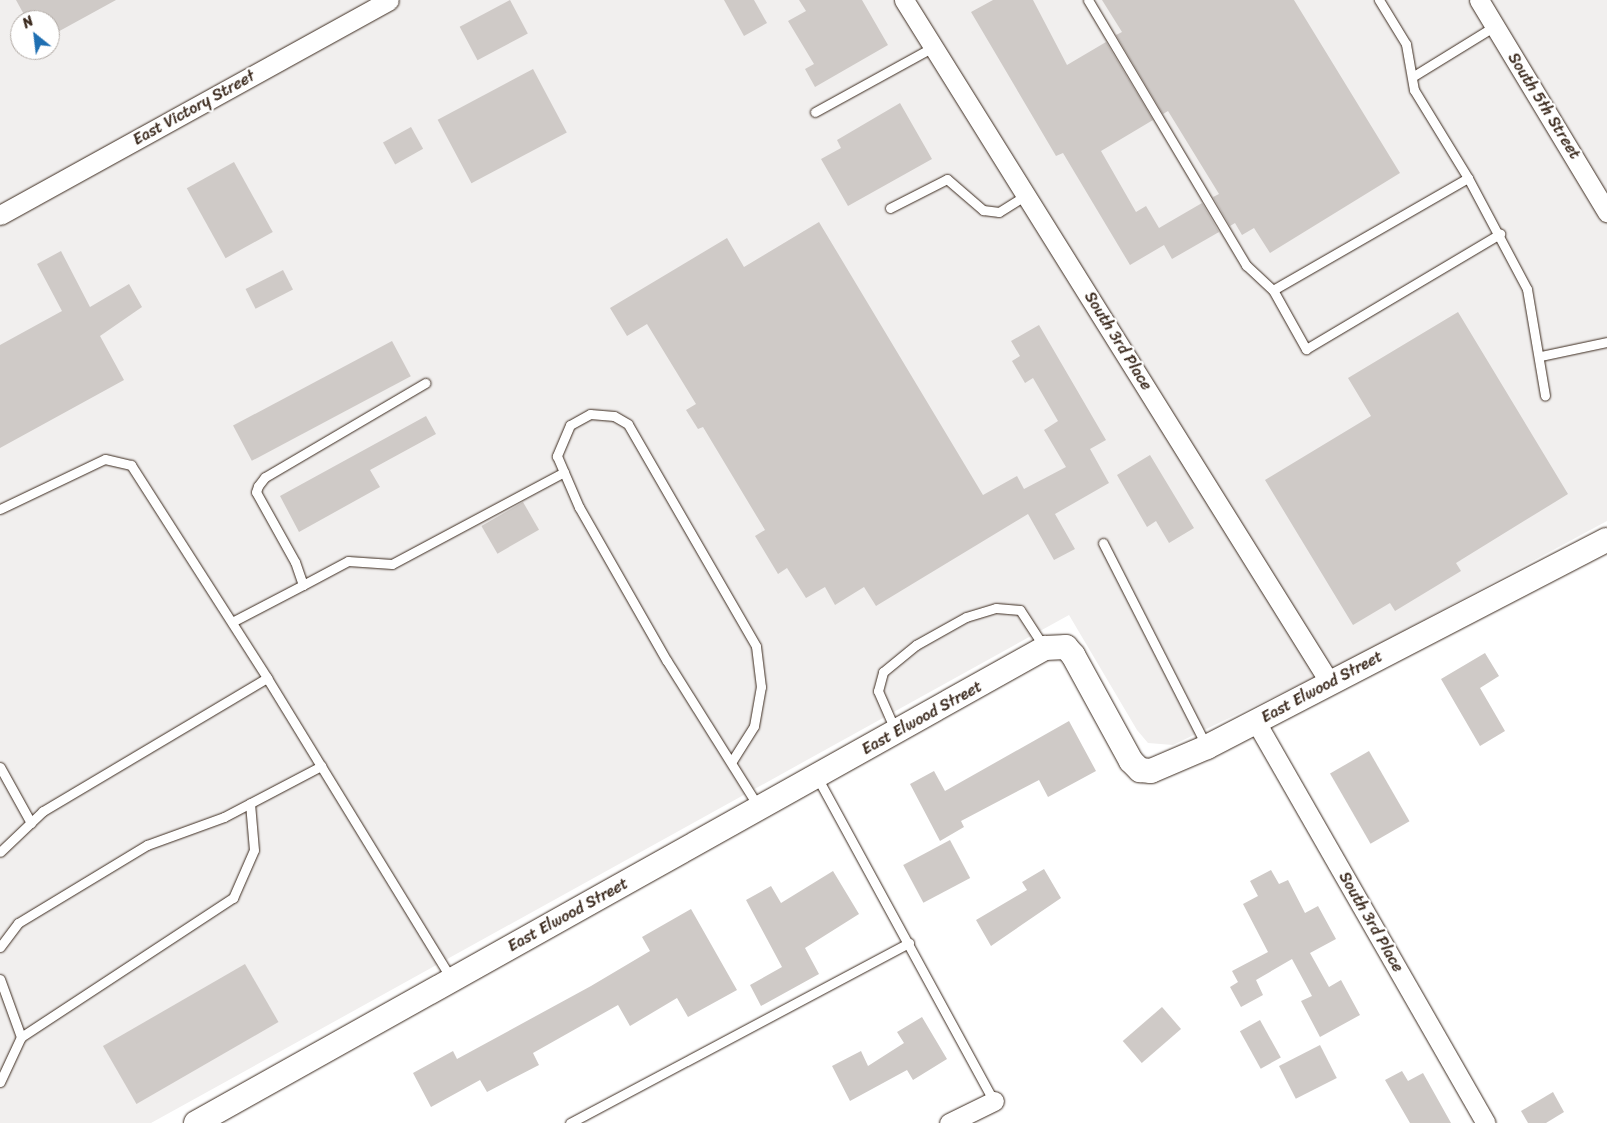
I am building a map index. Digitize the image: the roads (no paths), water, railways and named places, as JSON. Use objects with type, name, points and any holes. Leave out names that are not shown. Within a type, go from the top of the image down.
[{"type":"street","name":"East Victory Street","points":[[0,215],[389,0]]},
{"type":"street","name":"South 3rd Place","points":[[904,0],[1330,683]]},
{"type":"street","name":"South 5th Street","points":[[1479,0],[1607,212]]},
{"type":"street","name":"East Elwood Street","points":[[196,1123],[1045,648],[1066,647],[1073,655],[1140,770],[1151,771],[1207,748],[1607,540]]},
{"type":"street","name":"South 3rd Place","points":[[1256,722],[1486,1123]]},
{"type":"street","points":[[949,1123],[994,1101]]},
{"type":"lane","points":[[1088,0],[1246,265],[1273,290],[1306,349],[1500,234]]},
{"type":"lane","points":[[1379,0],[1406,44],[1414,90],[1500,234],[1527,289],[1541,356],[1545,395]]},
{"type":"lane","points":[[1412,77],[1495,26]]},
{"type":"lane","points":[[815,112],[933,47]]},
{"type":"lane","points":[[1273,290],[1468,178]]},
{"type":"lane","points":[[890,208],[947,179],[983,210],[999,212],[1026,195]]},
{"type":"lane","points":[[1541,356],[1607,342]]},
{"type":"lane","points":[[302,585],[295,562],[256,492],[258,486],[265,477],[425,383]]},
{"type":"lane","points":[[732,762],[754,726],[761,687],[756,646],[628,424],[614,416],[590,414],[570,425],[557,456],[666,661],[760,808]]},
{"type":"lane","points":[[0,509],[105,460],[131,464],[267,678],[452,980]]},
{"type":"lane","points":[[232,622],[348,560],[392,564],[564,472]]},
{"type":"lane","points":[[1103,543],[1207,748]]},
{"type":"lane","points":[[896,732],[878,691],[883,672],[924,641],[966,617],[996,608],[1020,610],[1045,648]]},
{"type":"lane","points":[[0,852],[43,812],[267,678]]},
{"type":"lane","points":[[0,947],[18,922],[148,845],[250,803],[321,766]]},
{"type":"lane","points":[[0,767],[31,823]]},
{"type":"lane","points":[[817,776],[994,1101]]},
{"type":"lane","points":[[0,1082],[21,1037],[234,898],[254,850],[250,803]]},
{"type":"lane","points":[[570,1123],[909,943]]},
{"type":"lane","points":[[0,979],[21,1037]]}]
